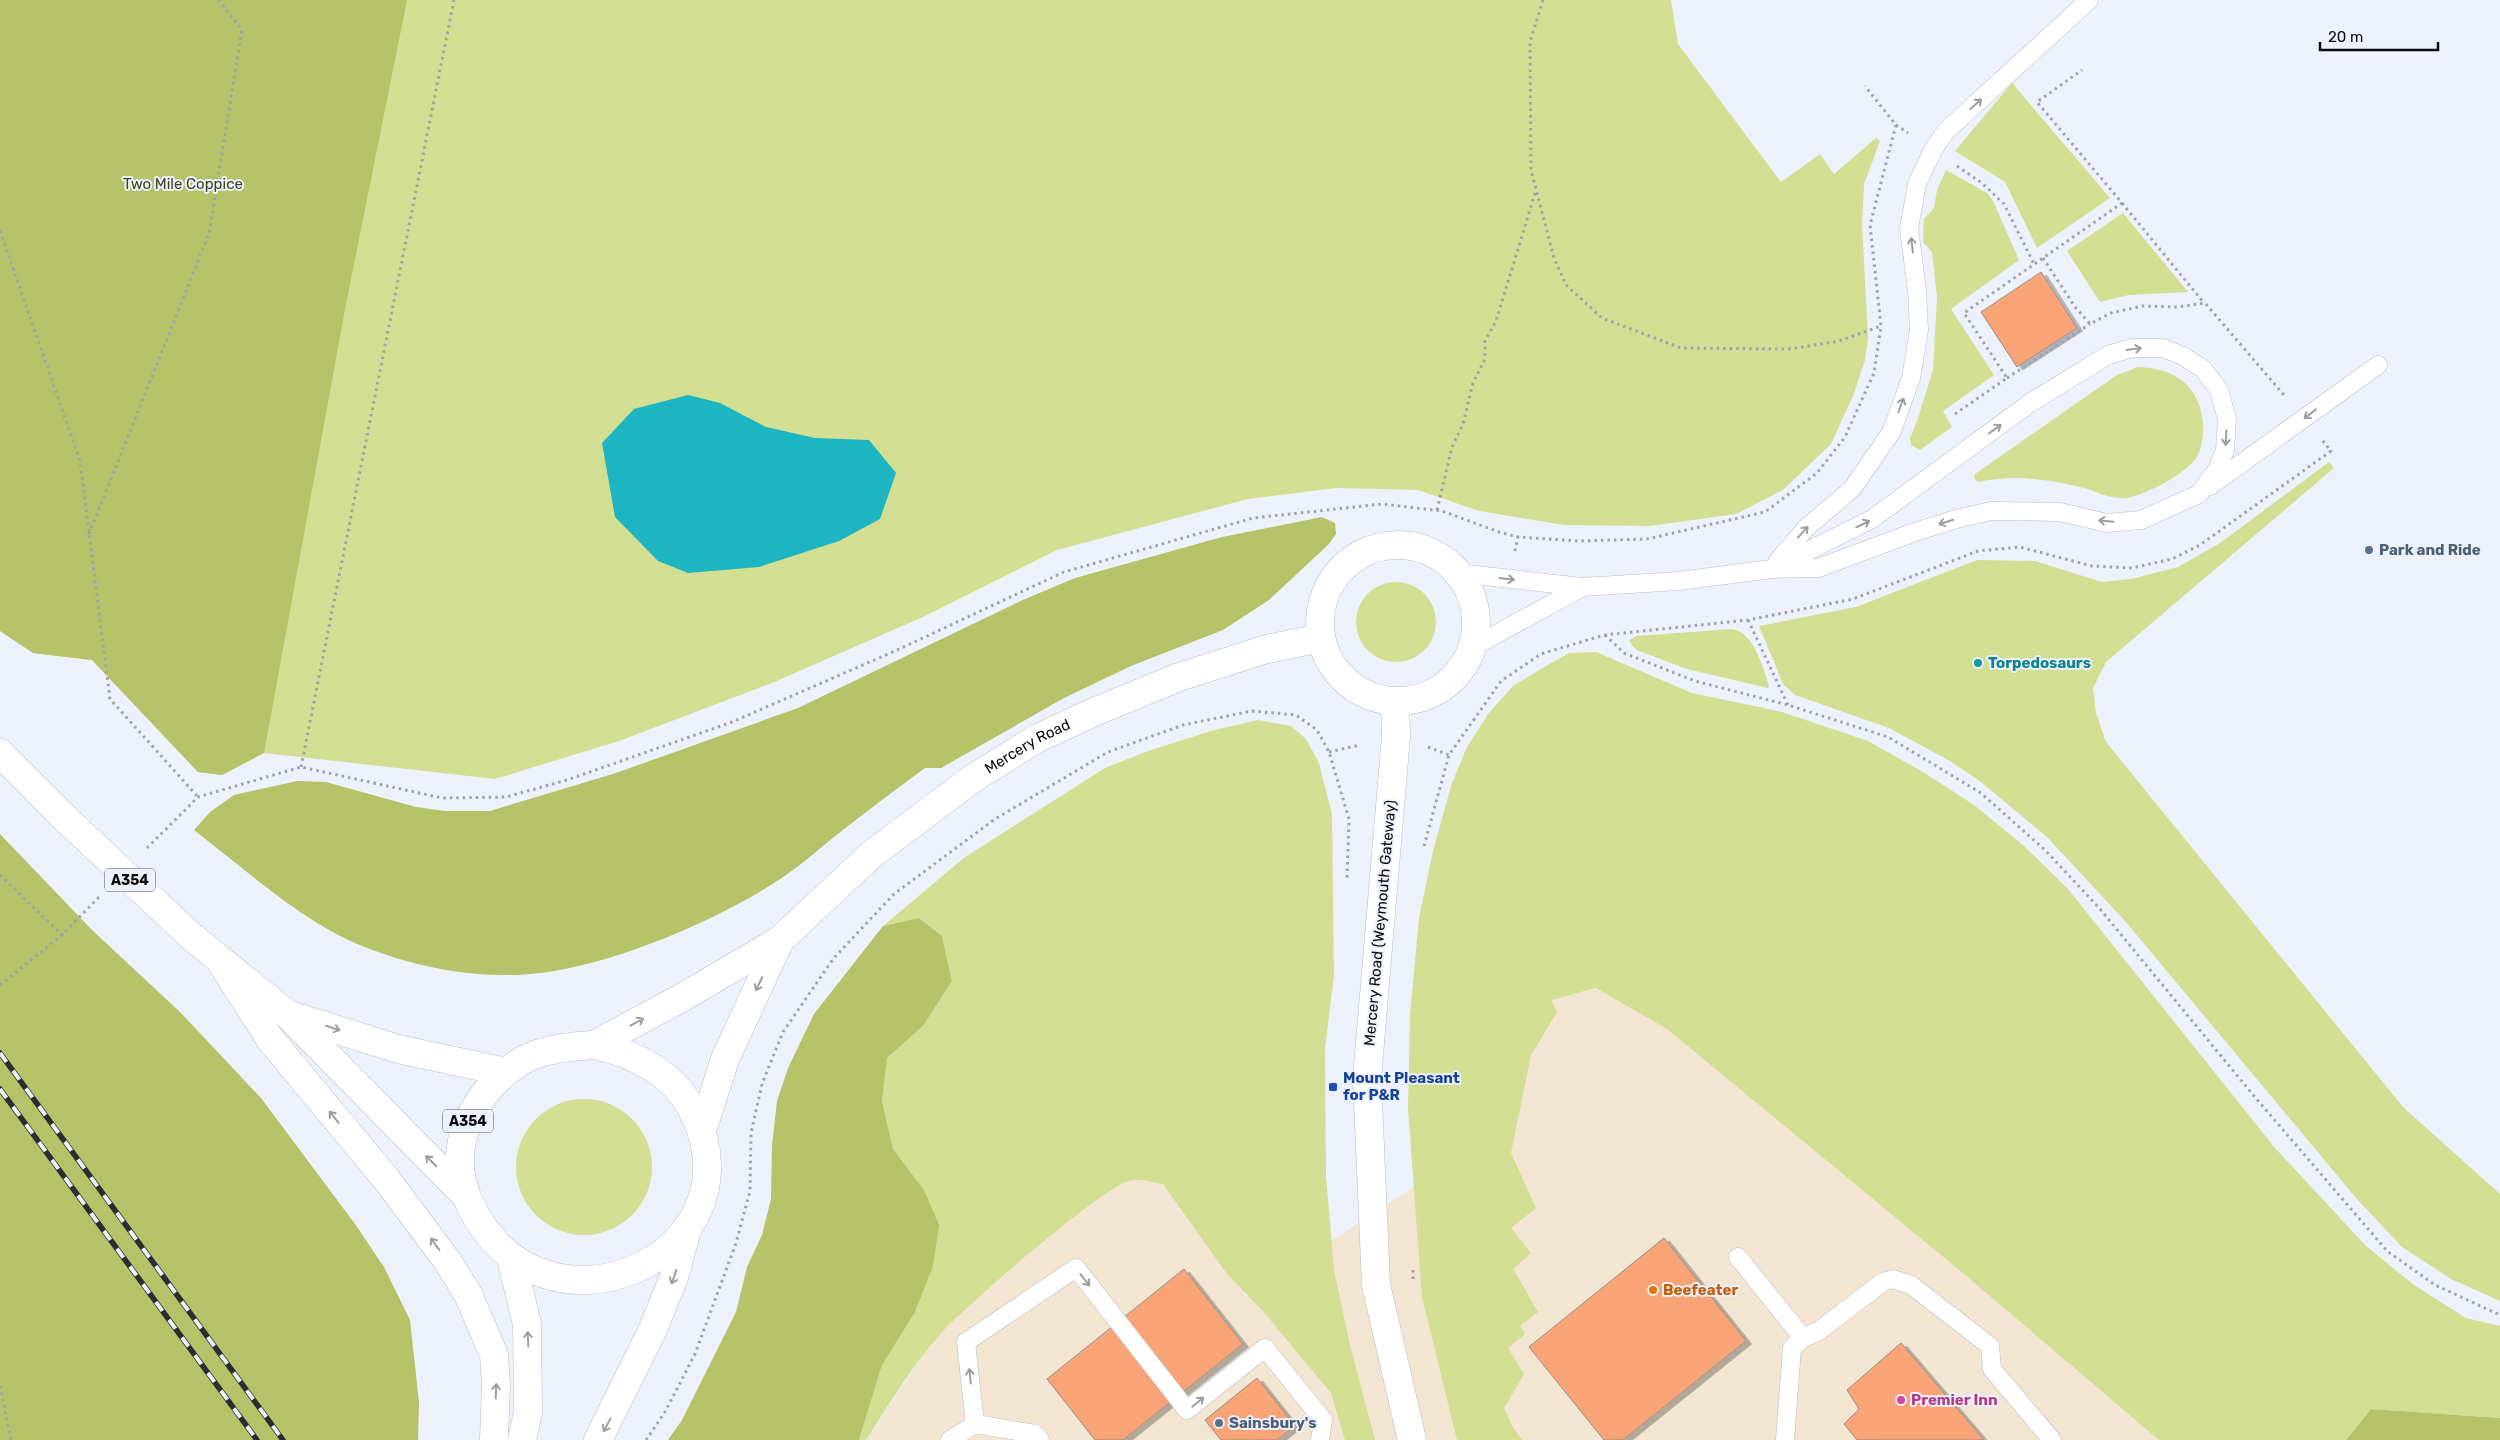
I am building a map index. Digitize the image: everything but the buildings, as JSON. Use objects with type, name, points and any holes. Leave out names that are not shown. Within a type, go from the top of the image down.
[{"type":"main road","points":[[1389,546],[1415,547],[1439,557],[1458,573],[1471,595],[1476,620],[1473,647],[1461,669],[1443,687],[1420,698],[1395,702],[1369,696],[1347,683],[1330,662],[1321,638],[1320,612],[1328,588],[1343,568],[1364,553],[1389,546]]},
{"type":"main road","name":"Mercery Road","points":[[780,940],[871,855],[975,777],[1036,739],[1094,712],[1179,677],[1267,649],[1321,638]]},
{"type":"main road","name":"Mercery Road (Weymouth Gateway)","points":[[1395,702],[1396,736],[1367,1078],[1376,1284],[1412,1440]]},
{"type":"main road","name":"A354","points":[[0,753],[69,822],[192,936],[221,962],[286,1013],[465,1195]]},
{"type":"main road","points":[[594,1045],[683,997],[780,940]]},
{"type":"main road","points":[[702,1130],[725,1059],[780,940]]},
{"type":"main road","points":[[221,962],[270,1039],[387,1180],[448,1262],[468,1294],[494,1355],[496,1384],[494,1440]]},
{"type":"main road","name":"A354","points":[[286,1013],[407,1052],[506,1072]]},
{"type":"main road","name":"A354","points":[[598,1440],[653,1328],[674,1278],[687,1230],[704,1196],[706,1148],[702,1130],[690,1107],[679,1092],[654,1069],[636,1057],[594,1045],[563,1047],[533,1056],[506,1072],[481,1097],[464,1129],[459,1148],[460,1175],[465,1195],[477,1220],[492,1242],[511,1258],[536,1272],[559,1279],[587,1281],[621,1275],[642,1266],[665,1251],[687,1230]]},
{"type":"main road","points":[[511,1258],[527,1324],[528,1412],[522,1440]]},
{"type":"lane","points":[[1772,569],[1806,528],[1852,489],[1892,431],[1912,378],[1918,330],[1917,290],[1910,228],[1917,184],[1933,150],[1946,132],[2039,47],[2053,31],[2089,0]]},
{"type":"lane","points":[[1772,569],[1872,519],[2030,403],[2108,355],[2134,348],[2163,348],[2183,356],[2203,369],[2219,390],[2227,419],[2225,450],[2218,468],[2199,494]]},
{"type":"lane","points":[[1458,573],[1582,587],[1679,580],[1772,569],[1818,568],[1915,532],[1956,519],[1990,512],[2060,512],[2107,523],[2141,520],[2199,494],[2304,419],[2348,384],[2378,365]]},
{"type":"lane","points":[[1473,647],[1582,587]]},
{"type":"lane","points":[[1738,1257],[1803,1338]]},
{"type":"lane","points":[[975,1424],[966,1342],[1076,1268],[1187,1410],[1266,1348],[1323,1420],[1320,1440]]},
{"type":"lane","points":[[1785,1440],[1792,1348],[1803,1338],[1820,1330],[1883,1282],[1893,1279],[1902,1280],[1990,1346],[1992,1369],[2052,1440]]},
{"type":"lane","points":[[950,1440],[975,1424],[1035,1434],[1040,1440]]},
{"type":"path","points":[[89,534],[209,234],[242,30],[219,0]]},
{"type":"path","points":[[301,766],[454,0]]},
{"type":"path","points":[[1543,0],[1530,42],[1531,170],[1554,258],[1566,285],[1602,318],[1682,348],[1790,349],[1839,341],[1881,326]]},
{"type":"path","points":[[2082,70],[2037,102],[2205,303]]},
{"type":"path","points":[[1865,86],[1896,125],[1982,183],[2004,204],[2034,264]]},
{"type":"path","points":[[144,852],[198,797],[301,766],[442,798],[506,797],[567,780],[732,722],[895,651],[1064,572],[1253,518],[1382,504],[1437,510],[1518,537],[1579,541],[1646,539],[1765,512],[1817,473],[1845,437],[1874,373],[1881,326],[1870,225],[1896,125]]},
{"type":"path","points":[[1437,510],[1452,447],[1463,424],[1473,383],[1484,359],[1485,341],[1496,321],[1536,188]]},
{"type":"path","points":[[2007,378],[1964,313],[2122,203]]},
{"type":"path","points":[[0,231],[80,461],[110,699],[198,797]]},
{"type":"path","points":[[1955,414],[2090,324]]},
{"type":"path","points":[[1421,856],[1449,755],[1501,681],[1541,654],[1604,635],[1748,620],[1853,599],[1978,551],[2020,547],[2092,566],[2132,568],[2172,559],[2200,545],[2331,451],[2304,419]]},
{"type":"path","points":[[1748,620],[1788,705]]},
{"type":"path","points":[[1604,635],[1624,653],[1695,681],[1788,705],[1888,737],[1981,793],[2045,850],[2100,910],[2254,1096],[2387,1252],[2435,1285],[2500,1315]]},
{"type":"path","points":[[646,1440],[665,1412],[695,1354],[736,1243],[750,1191],[752,1133],[762,1084],[783,1032],[833,959],[894,894],[996,819],[1108,752],[1183,725],[1252,711],[1296,715],[1318,730],[1329,752],[1349,819],[1346,883]]},
{"type":"path","points":[[0,875],[62,935]]},
{"type":"path","points":[[0,984],[62,935],[103,894]]},
{"type":"path","points":[[1412,1261],[1414,1290]]},
{"type":"path","points":[[0,1386],[11,1440]]},
{"type":"shaded area","points":[[1597,988],[1667,1029],[1964,1274],[2159,1440],[866,1440],[971,1284],[1166,1124],[1240,1269],[1245,1297],[1426,1179],[1550,1000]]},
{"type":"green space","points":[[0,0],[1671,0],[1678,44],[1781,182],[1820,154],[1834,174],[1876,138],[1880,141],[1864,184],[1862,224],[1868,339],[1865,360],[1853,396],[1831,444],[1783,490],[1736,514],[1650,526],[1564,525],[1479,511],[1418,490],[1336,488],[1248,499],[1057,550],[925,616],[772,683],[619,741],[495,779],[264,753],[222,775],[198,772],[92,660],[33,653],[0,631]]},
{"type":"green space","name":"Two Mile Coppice","points":[[0,0],[407,0],[346,304],[264,753],[222,775],[198,772],[92,660],[33,653],[0,631]]},
{"type":"green space","points":[[2012,83],[2110,198],[2037,248],[2005,182],[1955,151]]},
{"type":"green space","points":[[1946,170],[1987,193],[1993,201],[2019,260],[1951,309],[1994,375],[1943,411],[1952,427],[1920,450],[1911,445],[1910,438],[1933,370],[1937,297],[1932,252],[1923,242],[1924,219],[1934,208],[1937,190]]},
{"type":"green space","points":[[2123,213],[2188,292],[2129,295],[2100,302],[2067,251]]},
{"type":"green space","points":[[2138,367],[2163,371],[2184,382],[2197,400],[2201,411],[2203,434],[2198,454],[2188,467],[2173,478],[2140,494],[2120,498],[2044,480],[2004,478],[1978,482],[1974,478],[1975,474],[2117,375]]},
{"type":"green space","points":[[2329,462],[2334,468],[2106,662],[2093,688],[2096,713],[2106,742],[2403,1107],[2500,1194],[2500,1301],[2451,1279],[2402,1247],[2356,1198],[2125,921],[2047,837],[1981,782],[1950,761],[1889,728],[1795,695],[1783,684],[1759,626],[1856,607],[1977,560],[2035,561],[2102,582],[2131,579],[2178,567],[2220,543]]},
{"type":"green space","points":[[1322,517],[1335,523],[1336,534],[1329,544],[1269,600],[1223,630],[1131,666],[1064,698],[941,768],[925,768],[793,870],[761,891],[701,923],[668,937],[602,960],[540,973],[512,975],[454,971],[424,966],[395,958],[367,948],[317,923],[269,889],[194,830],[210,812],[234,795],[297,781],[326,782],[416,807],[445,811],[490,811],[616,773],[798,708],[1025,599],[1075,578],[1222,537]]},
{"type":"green space","points":[[1396,582],[1411,585],[1424,594],[1433,607],[1436,622],[1433,637],[1424,650],[1411,659],[1396,662],[1381,659],[1368,650],[1359,637],[1356,622],[1359,607],[1368,594],[1381,585]]},
{"type":"green space","points":[[1732,629],[1740,632],[1752,644],[1764,669],[1769,685],[1768,688],[1687,669],[1639,651],[1633,647],[1629,640],[1637,636]]},
{"type":"green space","points":[[1596,652],[1692,693],[1782,712],[1868,741],[1923,772],[1974,805],[2024,846],[2068,889],[2275,1148],[2366,1246],[2414,1285],[2466,1318],[2500,1326],[2500,1418],[2371,1409],[2346,1440],[2159,1440],[1964,1274],[1667,1029],[1596,988],[1551,1000],[1557,1012],[1531,1055],[1511,1153],[1536,1208],[1511,1228],[1531,1253],[1513,1269],[1538,1312],[1520,1326],[1525,1334],[1508,1348],[1524,1374],[1504,1408],[1512,1426],[1522,1440],[1457,1440],[1422,1297],[1408,1109],[1410,1014],[1419,918],[1433,851],[1451,786],[1466,749],[1488,714],[1513,686],[1546,666],[1569,653]]},
{"type":"green space","points":[[1258,720],[1291,726],[1306,739],[1319,763],[1332,814],[1334,975],[1325,1049],[1326,1176],[1334,1270],[1350,1345],[1375,1440],[1345,1440],[1331,1393],[1263,1311],[1227,1274],[1163,1184],[1133,1180],[1119,1186],[1068,1222],[1006,1273],[956,1318],[943,1331],[902,1384],[866,1440],[859,1440],[882,1365],[914,1314],[924,1190],[893,1149],[882,1101],[887,1058],[923,1026],[952,981],[942,936],[919,918],[883,926],[965,857],[1105,768],[1148,751],[1211,731]]},
{"type":"green space","points":[[0,834],[92,930],[180,1012],[261,1098],[355,1224],[384,1267],[410,1320],[419,1403],[418,1440],[0,1440]]},
{"type":"green space","points":[[919,918],[942,936],[952,981],[923,1026],[887,1058],[882,1101],[893,1149],[924,1190],[939,1225],[933,1266],[914,1314],[882,1365],[859,1440],[668,1440],[682,1420],[736,1312],[747,1267],[762,1235],[771,1199],[772,1145],[777,1101],[788,1068],[814,1014],[883,926]]},
{"type":"green space","points":[[584,1099],[610,1104],[622,1110],[632,1119],[641,1129],[647,1141],[652,1167],[647,1193],[641,1205],[632,1215],[622,1224],[610,1230],[584,1235],[558,1230],[546,1224],[536,1215],[527,1205],[521,1193],[516,1167],[521,1141],[527,1129],[536,1119],[546,1110],[558,1104]]},
{"type":"green space","points":[[2371,1409],[2500,1418],[2500,1440],[2346,1440]]},
{"type":"water","points":[[688,395],[720,403],[766,427],[815,438],[869,440],[896,473],[880,519],[839,541],[759,567],[688,573],[658,561],[615,517],[602,443],[634,409]]},
{"type":"railway","points":[[0,1053],[283,1440]]},
{"type":"railway","points":[[0,1089],[257,1440]]},
{"type":"place","name":"Park and Ride","points":[[2369,550]]},
{"type":"place","name":"Torpedosaurs","points":[[1978,663]]},
{"type":"place","name":"Mount Pleasant for P&R","points":[[1333,1087]]},
{"type":"place","name":"Beefeater","points":[[1653,1290]]},
{"type":"place","name":"Premier Inn","points":[[1901,1400]]},
{"type":"place","name":"Sainsbury's","points":[[1219,1423]]}]
